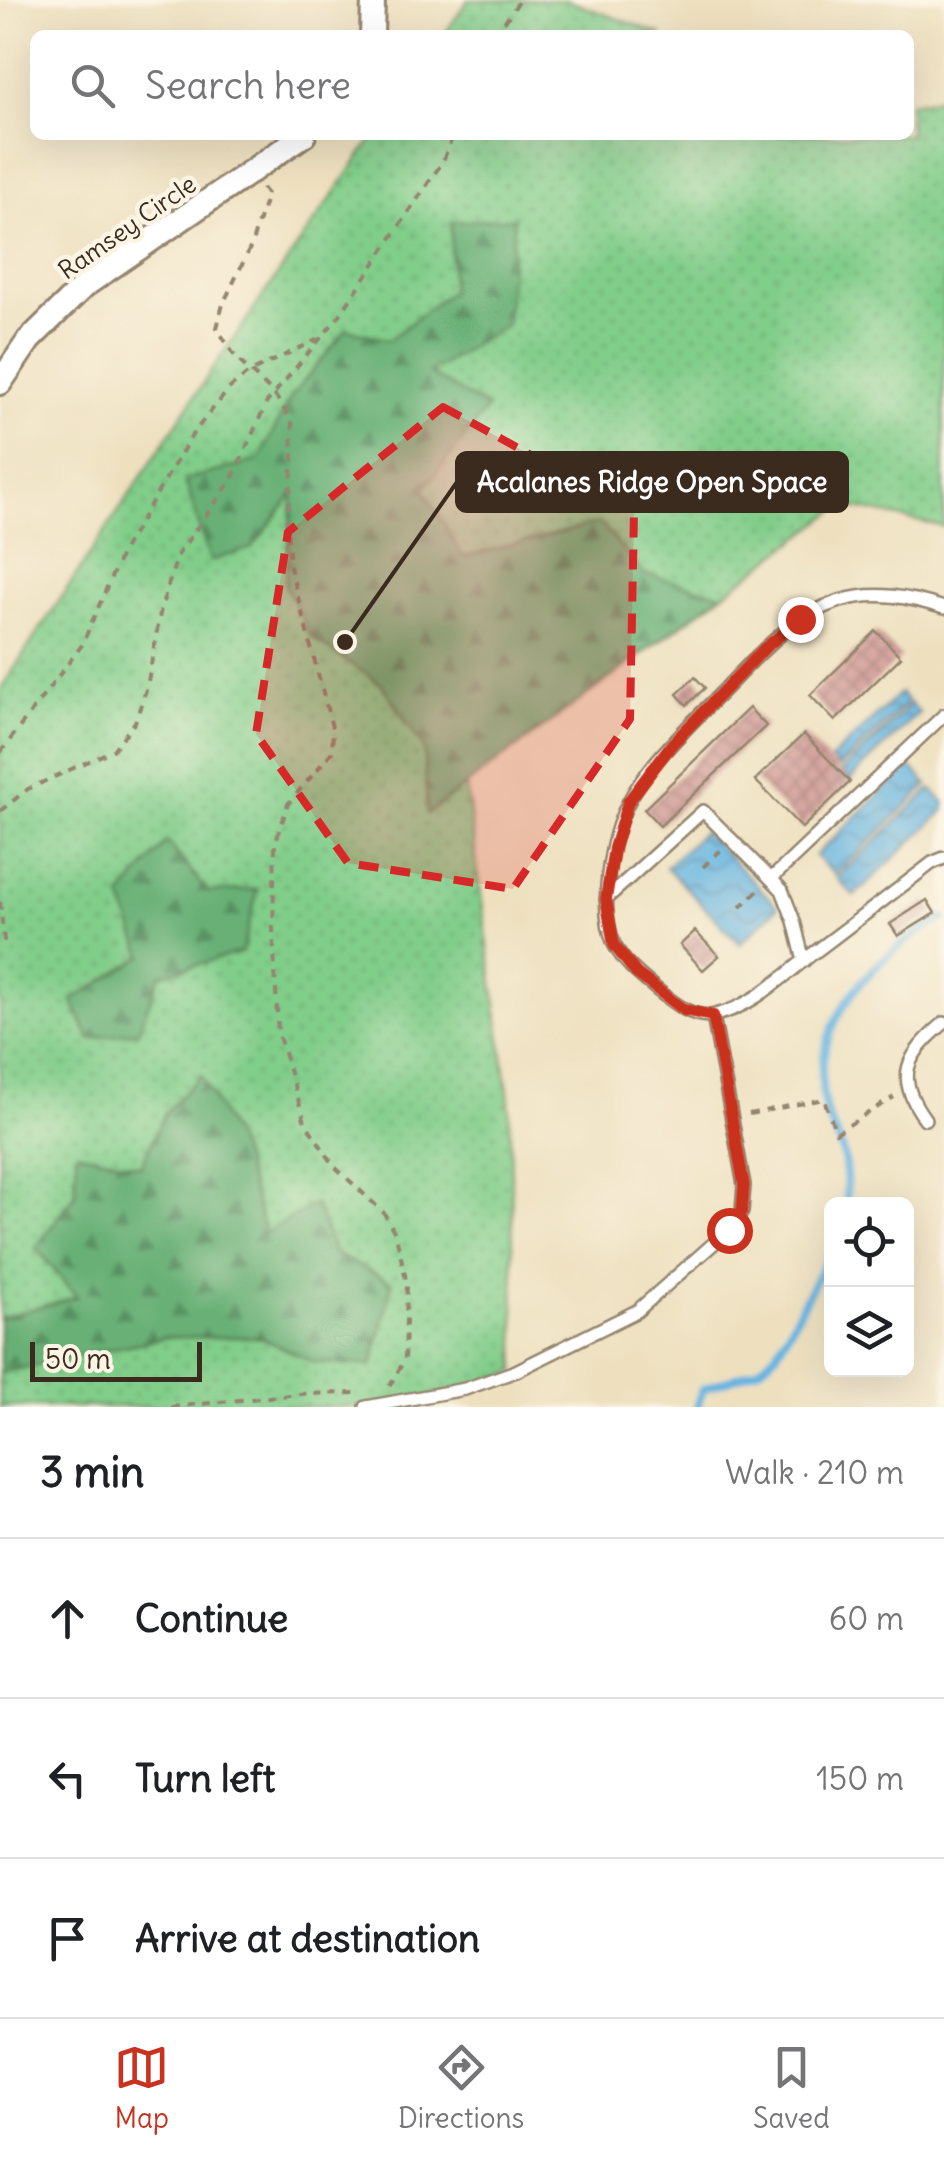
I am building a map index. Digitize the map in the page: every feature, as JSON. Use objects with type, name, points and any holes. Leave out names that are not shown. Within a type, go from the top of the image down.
[{"type":"street","points":[[372,30],[373,0]]},
{"type":"street","name":"Ramsey Circle","points":[[0,383],[29,340],[84,286],[297,140]]},
{"type":"lane","points":[[944,608],[881,594],[840,601],[800,619],[765,648],[672,744],[628,802],[614,848],[606,899],[614,945],[636,973],[684,1010],[713,1016],[759,996],[932,863],[944,858]]},
{"type":"lane","points":[[771,879],[944,715]]},
{"type":"lane","points":[[606,899],[704,811],[782,890],[804,961]]},
{"type":"lane","points":[[366,1407],[482,1383],[516,1371],[637,1312],[729,1230],[742,1212],[744,1185],[713,1016]]},
{"type":"lane","points":[[925,1119],[912,1102],[905,1078],[910,1059],[922,1042],[944,1024]]},
{"type":"path","points":[[499,30],[520,0]]},
{"type":"path","points":[[0,811],[28,789],[113,750],[134,722],[147,687],[162,608],[178,554],[232,482],[247,442],[274,394],[340,315],[443,161],[451,140]]},
{"type":"path","points":[[251,173],[267,194],[251,246],[223,304],[217,328],[236,358],[274,394],[292,421],[294,460],[287,523],[290,568],[333,730],[332,752],[288,804],[275,844],[273,928],[278,1033],[305,1122],[335,1167],[384,1213],[396,1236],[407,1284],[405,1360],[389,1387]]},
{"type":"path","points":[[0,752],[82,645],[122,550],[194,432],[230,388],[250,372],[321,338]]},
{"type":"path","points":[[703,868],[732,839]]},
{"type":"path","points":[[740,907],[771,879]]},
{"type":"path","points":[[0,902],[4,940],[0,949]]},
{"type":"path","points":[[730,1118],[824,1099],[836,1132],[908,1088]]},
{"type":"path","points":[[171,1407],[355,1392]]},
{"type":"highlighted area","points":[[443,407],[634,511],[630,719],[513,889],[348,863],[256,734],[288,532]]},
{"type":"green space","points":[[468,0],[566,0],[649,30],[447,30]]},
{"type":"green space","points":[[944,98],[944,527],[843,505],[466,785],[509,1099],[516,1371],[465,1389],[366,1407],[0,1407],[0,1373],[166,1337],[260,1337],[314,1362],[372,1366],[392,1283],[335,1254],[265,1233],[238,1145],[165,1113],[141,1167],[77,1152],[76,1195],[36,1248],[77,1297],[0,1318],[0,690],[218,361],[372,140],[914,140],[914,102]]},
{"type":"green space","points":[[514,218],[507,324],[429,373],[487,408],[424,489],[463,557],[600,523],[644,574],[722,594],[427,814],[424,748],[382,685],[311,637],[285,585],[293,494],[252,548],[210,561],[185,480],[259,460],[291,397],[347,329],[389,340],[451,291],[451,222]]},
{"type":"green space","points":[[167,841],[208,892],[258,889],[242,952],[160,975],[138,1031],[90,1039],[72,1000],[143,956],[121,897]]},
{"type":"green space","points":[[201,1075],[238,1145],[265,1233],[315,1204],[335,1254],[392,1283],[372,1366],[314,1362],[260,1337],[166,1337],[0,1373],[0,1318],[77,1297],[36,1248],[75,1195],[77,1152],[141,1166],[165,1113]]},
{"type":"water","points":[[900,693],[908,702],[839,768],[831,759]]},
{"type":"water","points":[[911,704],[919,713],[850,780],[842,771]]},
{"type":"water","points":[[909,765],[928,785],[835,875],[815,856]]},
{"type":"water","points":[[931,789],[944,802],[944,811],[854,896],[837,878]]},
{"type":"water","points":[[704,831],[778,907],[740,944],[666,867]]},
{"type":"building","points":[[876,631],[901,657],[835,721],[810,695]]},
{"type":"building","points":[[695,677],[705,688],[687,705],[677,694]]},
{"type":"building","points":[[749,708],[766,726],[660,826],[644,809]]},
{"type":"building","points":[[804,734],[850,782],[802,828],[755,780]]},
{"type":"building","points":[[927,900],[935,913],[898,936],[890,924]]},
{"type":"building","points":[[695,931],[719,956],[703,970],[680,945]]},
{"type":"waterway","points":[[846,1197],[844,1157],[825,1107],[822,1076],[826,1047],[836,1020],[871,971],[944,918]]},
{"type":"waterway","points":[[697,1407],[703,1389],[759,1369],[777,1352],[824,1265]]},
{"type":"place","name":"Acalanes Ridge Open Space","points":[[345,642]]},
{"type":"route","points":[[729,1230],[742,1212],[744,1185],[713,1016],[684,1010],[636,973],[614,945],[606,899],[614,848],[628,802],[672,744],[765,648],[800,619]]}]
